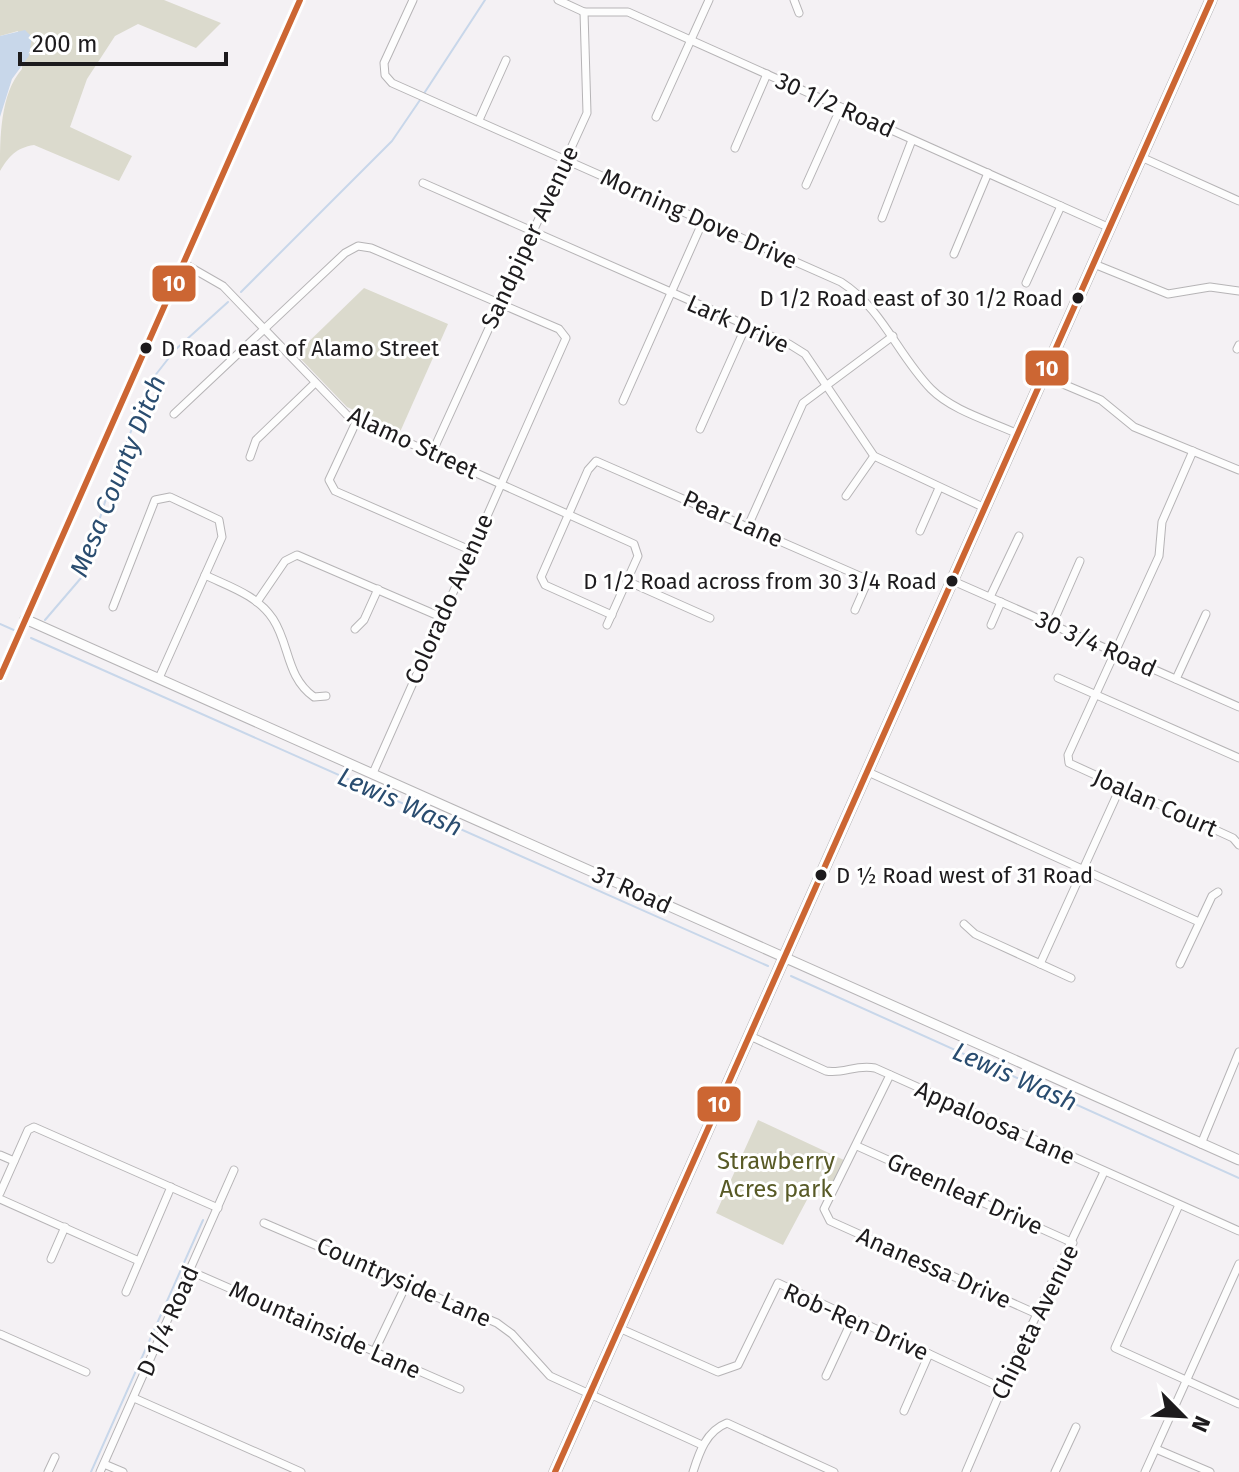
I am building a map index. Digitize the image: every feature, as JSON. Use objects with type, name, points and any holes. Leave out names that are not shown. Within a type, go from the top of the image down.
[{"type":"main road","points":[[555,1472],[1211,0]]},
{"type":"street","points":[[0,677],[300,0]]},
{"type":"street","name":"Morning Dove Drive","points":[[413,0],[384,63],[385,75],[392,83],[841,282],[862,295],[929,386],[943,400],[1018,434]]},
{"type":"street","name":"30 1/2 Road","points":[[558,0],[584,12],[621,10],[1110,228]]},
{"type":"street","points":[[656,117],[709,0]]},
{"type":"street","points":[[794,0],[799,13]]},
{"type":"street","name":"Sandpiper Avenue","points":[[432,453],[498,302],[534,233],[587,113],[584,12]]},
{"type":"street","points":[[479,120],[506,60]]},
{"type":"street","points":[[735,148],[767,74]]},
{"type":"street","points":[[806,185],[841,107]]},
{"type":"street","points":[[882,218],[912,140]]},
{"type":"street","points":[[1141,157],[1239,201]]},
{"type":"street","points":[[954,254],[988,173]]},
{"type":"street","name":"Lark Drive","points":[[423,183],[805,354],[874,456]]},
{"type":"street","points":[[1026,283],[1061,206]]},
{"type":"street","points":[[623,401],[703,221]]},
{"type":"street","points":[[174,414],[345,253],[358,246],[371,248],[498,302]]},
{"type":"street","name":"Alamo Street","points":[[183,263],[215,279],[343,412],[568,514],[637,549],[638,556],[627,581]]},
{"type":"street","points":[[1094,264],[1168,294],[1210,287],[1239,291]]},
{"type":"street","name":"Colorado Avenue","points":[[373,773],[566,338],[559,329],[498,302]]},
{"type":"street","points":[[700,429],[746,326]]},
{"type":"street","points":[[748,526],[803,403],[893,336]]},
{"type":"street","points":[[1044,376],[1101,400],[1134,427],[1239,470]]},
{"type":"street","points":[[250,457],[256,440],[315,383]]},
{"type":"street","points":[[357,420],[329,480],[335,491],[470,550]]},
{"type":"street","points":[[1095,694],[1159,556],[1162,522],[1193,451]]},
{"type":"street","points":[[846,496],[874,456],[985,508]]},
{"type":"street","name":"Pear Lane","points":[[568,514],[596,461],[748,526],[866,582],[855,610]]},
{"type":"street","points":[[920,531],[939,488]]},
{"type":"street","points":[[113,607],[151,505],[158,498],[170,497],[221,523],[222,537],[159,678]]},
{"type":"street","points":[[568,514],[541,580],[612,615]]},
{"type":"street","points":[[990,597],[1019,536]]},
{"type":"street","points":[[257,602],[285,561],[297,555],[441,617]]},
{"type":"street","points":[[1052,625],[1080,561]]},
{"type":"street","points":[[205,575],[257,602],[278,628],[297,680],[314,697],[326,696]]},
{"type":"street","points":[[607,625],[627,581],[710,618]]},
{"type":"street","name":"30 3/4 Road","points":[[953,581],[1239,706]]},
{"type":"street","points":[[355,629],[364,620],[378,589]]},
{"type":"street","points":[[991,625],[1001,602]]},
{"type":"street","points":[[1176,679],[1206,614]]},
{"type":"street","name":"31 Road","points":[[25,619],[1239,1160]]},
{"type":"street","points":[[1058,678],[1239,758]]},
{"type":"street","name":"Joalan Court","points":[[1095,694],[1068,755],[1069,763],[1233,838],[1239,845]]},
{"type":"street","points":[[868,772],[1199,922]]},
{"type":"street","points":[[1040,964],[1120,788]]},
{"type":"street","points":[[1180,964],[1199,922],[1218,892]]},
{"type":"street","points":[[964,924],[975,934],[1071,978]]},
{"type":"street","name":"Appaloosa Lane","points":[[750,1036],[826,1071],[837,1073],[860,1064],[890,1075],[1239,1231]]},
{"type":"street","points":[[1201,1144],[1236,1068],[1239,1052]]},
{"type":"street","points":[[857,1146],[890,1075]]},
{"type":"street","points":[[139,1261],[0,1196],[28,1130],[38,1129],[218,1208]]},
{"type":"street","name":"Ananessa Drive","points":[[857,1146],[824,1209],[830,1221],[1037,1314]]},
{"type":"street","name":"Greenleaf Drive","points":[[857,1146],[1073,1243]]},
{"type":"street","points":[[0,1155],[14,1161]]},
{"type":"street","name":"D 1/4 Road","points":[[102,1468],[234,1170]]},
{"type":"street","name":"Chipeta Avenue","points":[[966,1472],[1104,1172]]},
{"type":"street","points":[[126,1292],[171,1187]]},
{"type":"street","points":[[1179,1205],[1115,1348],[1239,1404]]},
{"type":"street","name":"Countryside Lane","points":[[264,1223],[505,1328],[550,1376],[702,1445]]},
{"type":"street","points":[[51,1259],[65,1227]]},
{"type":"street","points":[[1145,1472],[1239,1264]]},
{"type":"street","name":"Mountainside Lane","points":[[190,1271],[460,1389]]},
{"type":"street","points":[[374,1352],[407,1283]]},
{"type":"street","name":"Rob-Ren Drive","points":[[619,1328],[718,1372],[738,1365],[778,1283],[1002,1388]]},
{"type":"street","points":[[826,1376],[853,1318]]},
{"type":"street","points":[[0,1334],[86,1372]]},
{"type":"street","points":[[904,1411],[929,1354]]},
{"type":"street","points":[[134,1398],[301,1472]]},
{"type":"street","points":[[693,1472],[702,1445],[718,1426],[727,1423],[834,1472]]},
{"type":"street","points":[[1058,1471],[1076,1427]]},
{"type":"street","points":[[1156,1449],[1210,1472]]},
{"type":"street","points":[[48,1472],[55,1457]]},
{"type":"street","points":[[102,1468],[123,1472]]},
{"type":"green space","points":[[0,0],[164,0],[221,23],[196,48],[138,24],[115,36],[87,79],[70,127],[132,156],[119,181],[34,145],[14,154],[0,171],[5,104],[22,69],[18,31],[0,36]]},
{"type":"green space","points":[[364,288],[448,324],[400,432],[347,407],[296,354]]},
{"type":"green space","name":"Strawberry Acres park","points":[[758,1120],[846,1161],[826,1196],[809,1196],[783,1245],[716,1213]]},
{"type":"water","points":[[25,30],[32,37],[29,56],[12,79],[0,117],[0,36]]},
{"type":"waterway","name":"Mesa County Ditch","points":[[423,95],[485,0]]},
{"type":"waterway","name":"Mesa County Ditch","points":[[241,292],[392,141],[420,100]]},
{"type":"waterway","name":"Mesa County Ditch","points":[[45,620],[81,578],[111,483],[150,382],[175,350],[228,302]]},
{"type":"waterway","name":"Lewis Wash","points":[[0,624],[16,631]]},
{"type":"waterway","name":"Lewis Wash","points":[[31,638],[768,966]]},
{"type":"waterway","name":"Lewis Wash","points":[[791,976],[1239,1178]]},
{"type":"waterway","points":[[91,1472],[203,1220]]},
{"type":"transit line","name":"10","points":[[0,677],[300,0]]},
{"type":"transit line","name":"10","points":[[555,1472],[1211,0]]},
{"type":"place","name":"D 1/2 Road east of 30 1/2 Road","points":[[1078,298]]},
{"type":"place","name":"D Road east of Alamo Street","points":[[146,348]]},
{"type":"place","name":"D 1/2 Road across from 30 3/4 Road","points":[[952,581]]},
{"type":"place","name":"D ½ Road west of 31 Road","points":[[821,875]]}]
